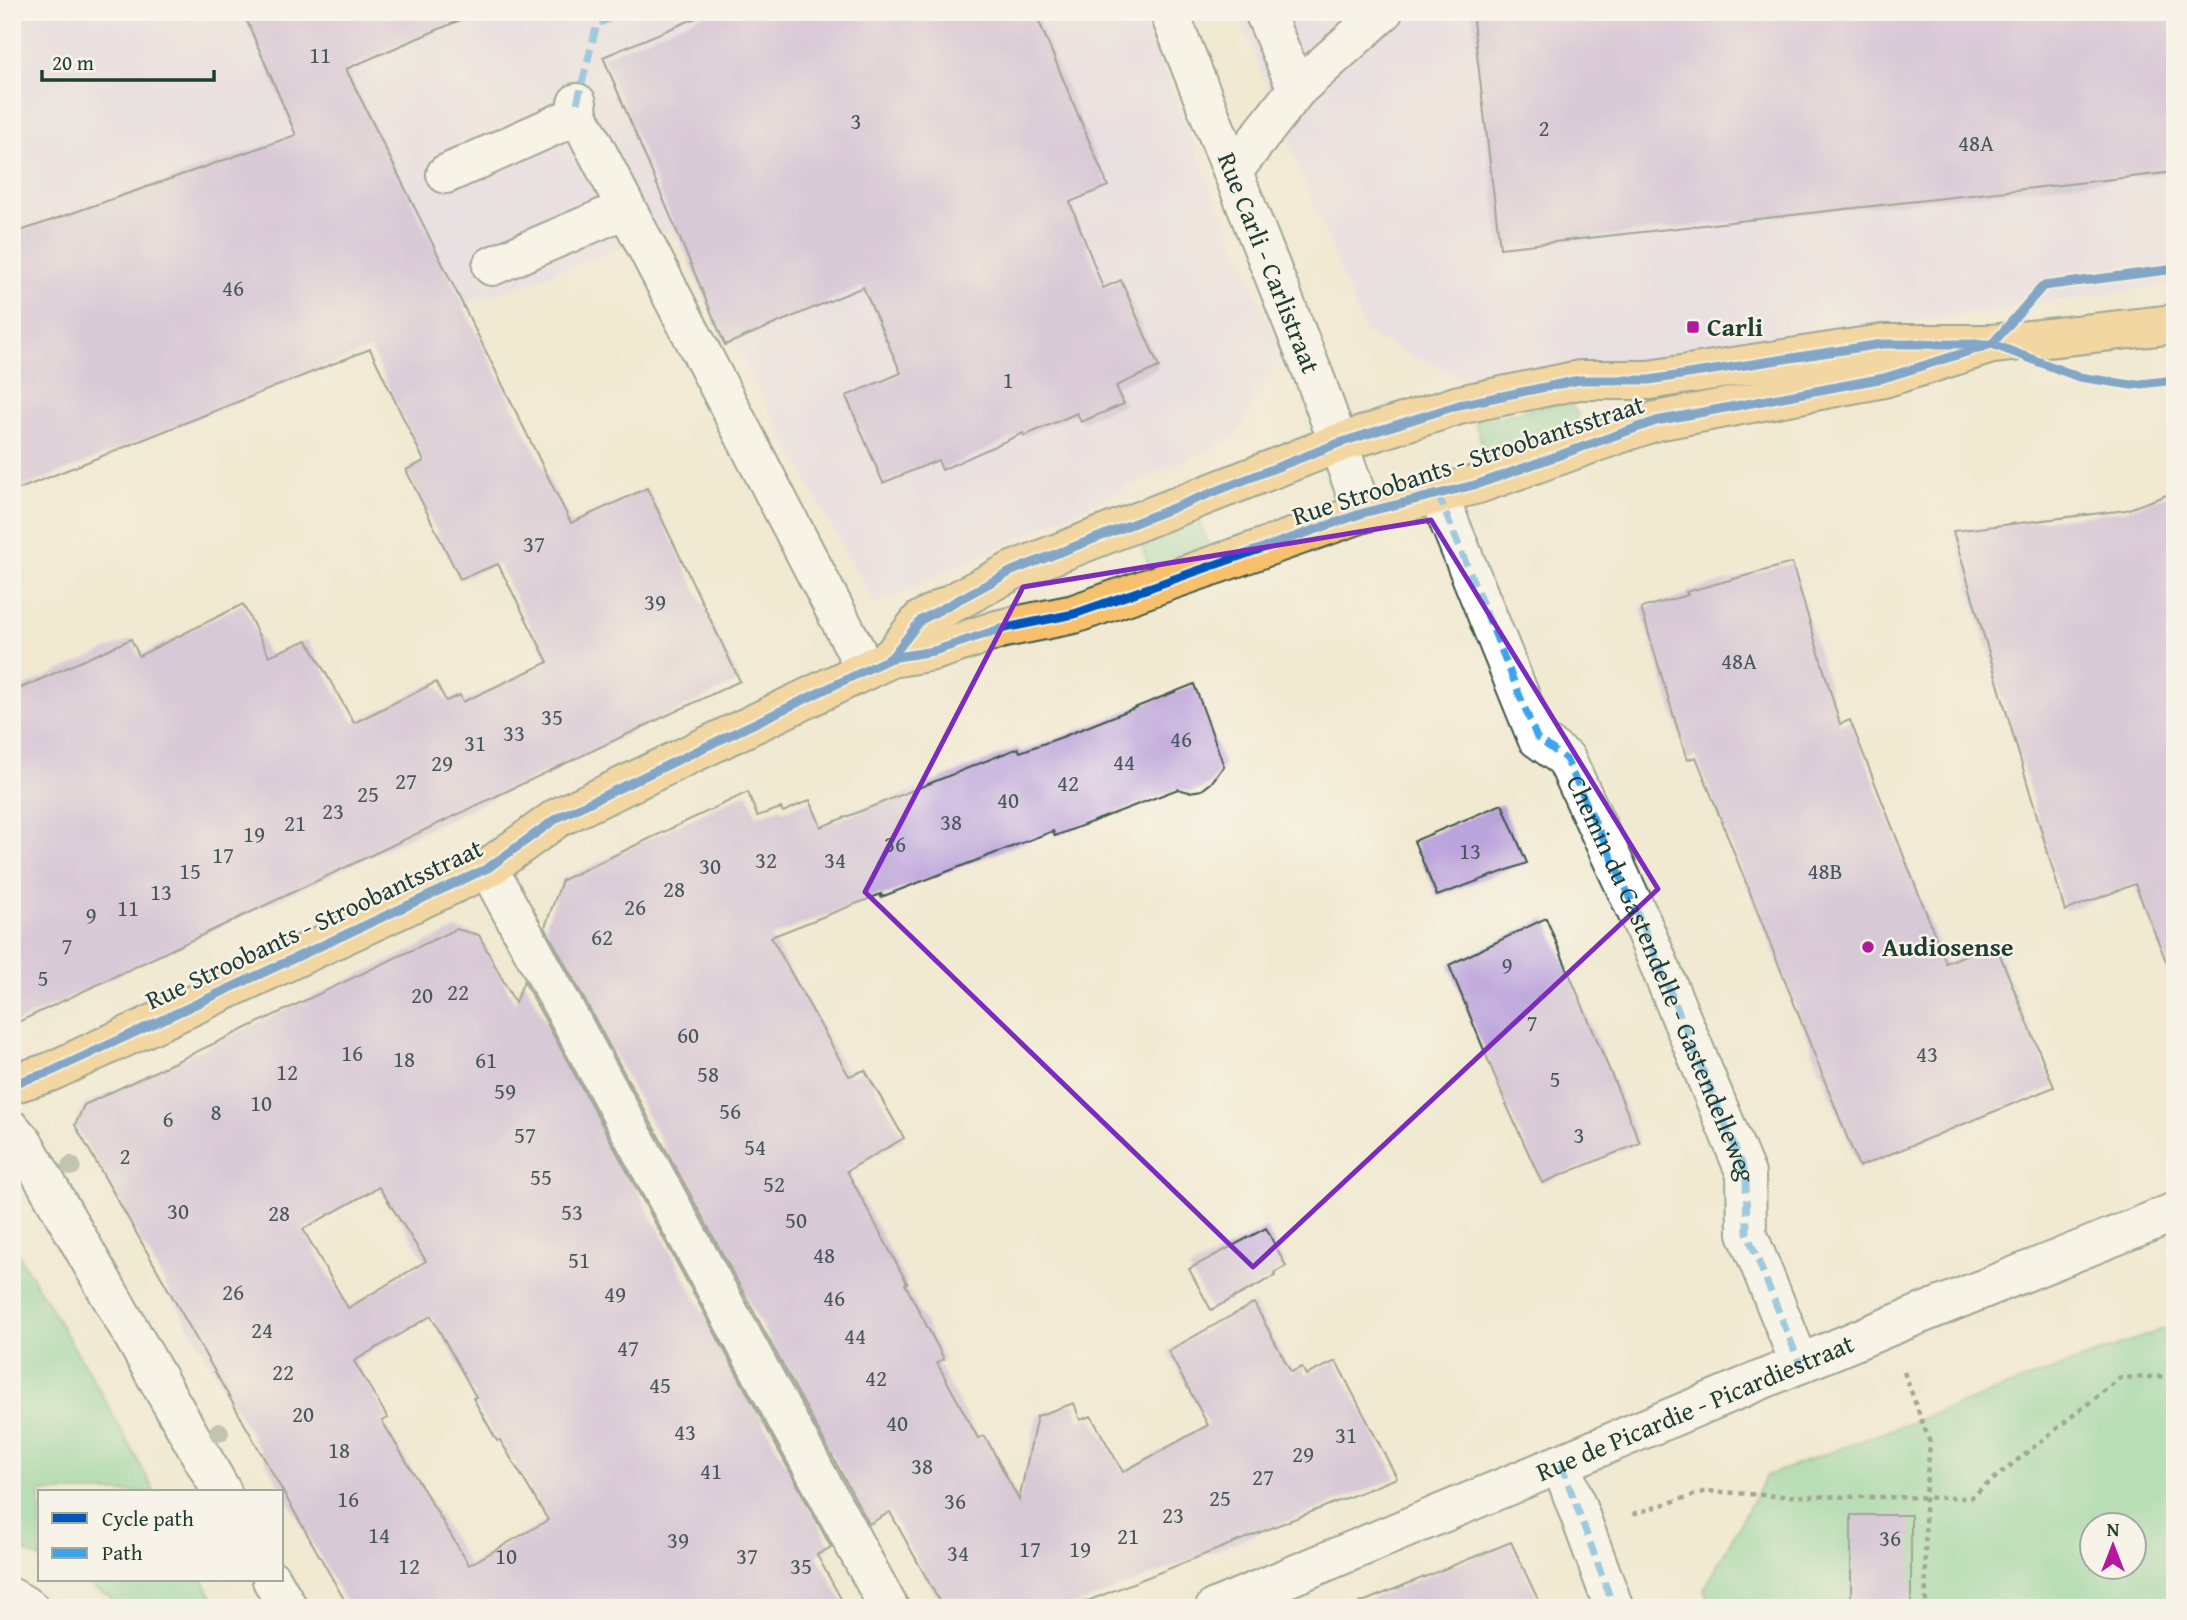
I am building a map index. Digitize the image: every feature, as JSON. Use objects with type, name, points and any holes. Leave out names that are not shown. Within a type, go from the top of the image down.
[{"type":"main road","name":"Rue Stroobants - Stroobantsstraat","points":[[878,664],[921,620],[1012,571],[1339,443],[1459,405],[1579,380],[1648,380],[1882,344],[1992,344],[2175,324]]},
{"type":"main road","name":"Rue Stroobants - Stroobantsstraat","points":[[12,1084],[50,1072],[488,868],[557,818],[878,664],[934,651],[1000,629],[1074,614],[1363,513],[1478,484],[1656,421],[1885,378],[1992,344]]},
{"type":"street","name":"Rue Carli - Carlistraat","points":[[1169,12],[1316,381],[1363,513]]},
{"type":"street","points":[[1264,12],[1297,89]]},
{"type":"street","points":[[1233,171],[1297,89],[1383,12]]},
{"type":"street","points":[[446,174],[578,109],[625,209],[878,664]]},
{"type":"street","points":[[492,266],[625,209]]},
{"type":"street","name":"Chemin du Gastendelle - Gastendelleweg","points":[[1438,494],[1537,738],[1566,759],[1641,921],[1746,1174],[1747,1233],[1800,1364]]},
{"type":"street","points":[[488,868],[889,1608]]},
{"type":"street","points":[[12,1129],[24,1143],[221,1490]]},
{"type":"street","name":"Rue de Picardie - Picardiestraat","points":[[1215,1608],[1888,1327],[2175,1212]]},
{"type":"street","points":[[1561,1464],[1614,1608]]},
{"type":"street","points":[[273,1582],[288,1608]]},
{"type":"street","points":[[12,1598],[29,1608]]},
{"type":"path","points":[[1888,1327],[1930,1443],[1925,1498],[1926,1608]]},
{"type":"path","points":[[1586,1530],[1707,1491],[1777,1496],[1970,1498],[2120,1378],[2175,1376]]},
{"type":"highlighted area","points":[[1431,520],[1658,889],[1253,1267],[865,892],[1023,587]]},
{"type":"shaded area","points":[[12,12],[1139,12],[1282,353],[1236,436],[874,605],[672,229],[12,473]]},
{"type":"shaded area","points":[[1237,12],[2175,12],[2175,284],[1473,384],[1365,333]]},
{"type":"green space","points":[[1568,402],[1578,414],[1576,425],[1485,455],[1475,421]]},
{"type":"green space","points":[[1198,518],[1210,549],[1151,571],[1139,539]]},
{"type":"green space","points":[[12,1244],[99,1389],[154,1490],[38,1490],[38,1558],[12,1544]]},
{"type":"green space","points":[[2175,1325],[2175,1608],[1711,1608],[1704,1590],[1766,1476]]},
{"type":"green space","points":[[83,1582],[204,1582],[218,1608],[106,1608],[111,1597]]},
{"type":"building","points":[[243,12],[479,12],[346,69],[571,523],[647,488],[740,681],[12,1025],[12,692],[131,639],[139,656],[243,604],[269,656],[307,640],[354,723],[436,682],[446,701],[460,695],[463,702],[548,662],[498,564],[460,579],[406,470],[424,461],[370,349],[12,492],[12,234],[296,135]]},
{"type":"building","points":[[710,12],[1035,12],[1108,186],[1070,202],[1103,288],[1121,280],[1159,367],[1116,386],[1124,404],[1081,422],[1077,413],[1024,436],[1023,433],[942,470],[938,460],[883,483],[846,396],[901,373],[863,287],[725,345],[603,57]]},
{"type":"building","points":[[1472,12],[2175,12],[2175,172],[1500,248]]},
{"type":"building","points":[[2175,492],[2175,976],[2172,976],[2135,884],[2065,911],[1953,531],[2126,510]]},
{"type":"building","points":[[1792,563],[1840,724],[1850,720],[1946,963],[1995,943],[2054,1087],[1859,1167],[1696,757],[1687,760],[1641,608],[1688,595],[1686,592]]},
{"type":"building","points":[[1194,684],[1224,766],[1202,790],[1189,792],[1178,789],[1055,836],[1053,831],[771,937],[849,1076],[865,1070],[904,1138],[847,1171],[944,1359],[937,1363],[978,1438],[985,1436],[1019,1500],[1037,1416],[1074,1403],[1080,1420],[1091,1416],[1123,1472],[1208,1425],[1168,1351],[1254,1303],[1291,1372],[1302,1367],[1306,1375],[1336,1361],[1397,1478],[1070,1608],[943,1608],[890,1512],[869,1524],[545,927],[562,880],[748,792],[757,816],[781,808],[783,812],[810,800],[821,827],[1018,748],[1020,752],[1062,737]]},
{"type":"building","points":[[1502,804],[1527,863],[1437,896],[1414,841]]},
{"type":"building","points":[[1546,918],[1640,1143],[1542,1183],[1449,965]]},
{"type":"building","points":[[456,929],[479,935],[515,1003],[524,981],[831,1547],[817,1555],[846,1608],[349,1608],[75,1125],[84,1105]],"holes":[[[379,1187],[426,1261],[348,1308],[303,1229]],[[431,1316],[476,1397],[473,1398],[497,1441],[500,1440],[548,1520],[469,1565],[382,1421],[388,1418],[354,1361]]]},
{"type":"building","points":[[1266,1228],[1286,1266],[1274,1273],[1275,1276],[1211,1310],[1189,1269]]},
{"type":"building","points":[[1851,1515],[1911,1515],[1911,1608],[1851,1608]]},
{"type":"building","points":[[1511,1542],[1542,1608],[1355,1608],[1355,1605]]},
{"type":"marked path","points":[[577,103],[597,24],[626,12]]},
{"type":"marked path","points":[[1438,494],[1537,738],[1566,759],[1641,921],[1746,1174],[1747,1233],[1800,1364]]},
{"type":"marked path","points":[[1561,1464],[1614,1608]]},
{"type":"marked path","points":[[12,1598],[29,1608]]},
{"type":"cycle path","points":[[1992,344],[2043,286],[2175,269]]},
{"type":"cycle path","points":[[891,658],[921,620],[1012,571],[1339,443],[1459,405],[1579,380],[1649,380],[1882,344],[1992,344],[2079,377],[2132,385],[2175,380]]},
{"type":"cycle path","points":[[12,1084],[50,1072],[488,868],[557,818],[891,658],[934,651],[1000,629],[1074,614],[1363,513],[1478,484],[1656,421],[1884,378],[1992,344]]},
{"type":"place","name":"Carli","points":[[1693,327]]},
{"type":"place","name":"Audiosense","points":[[1868,947]]}]
